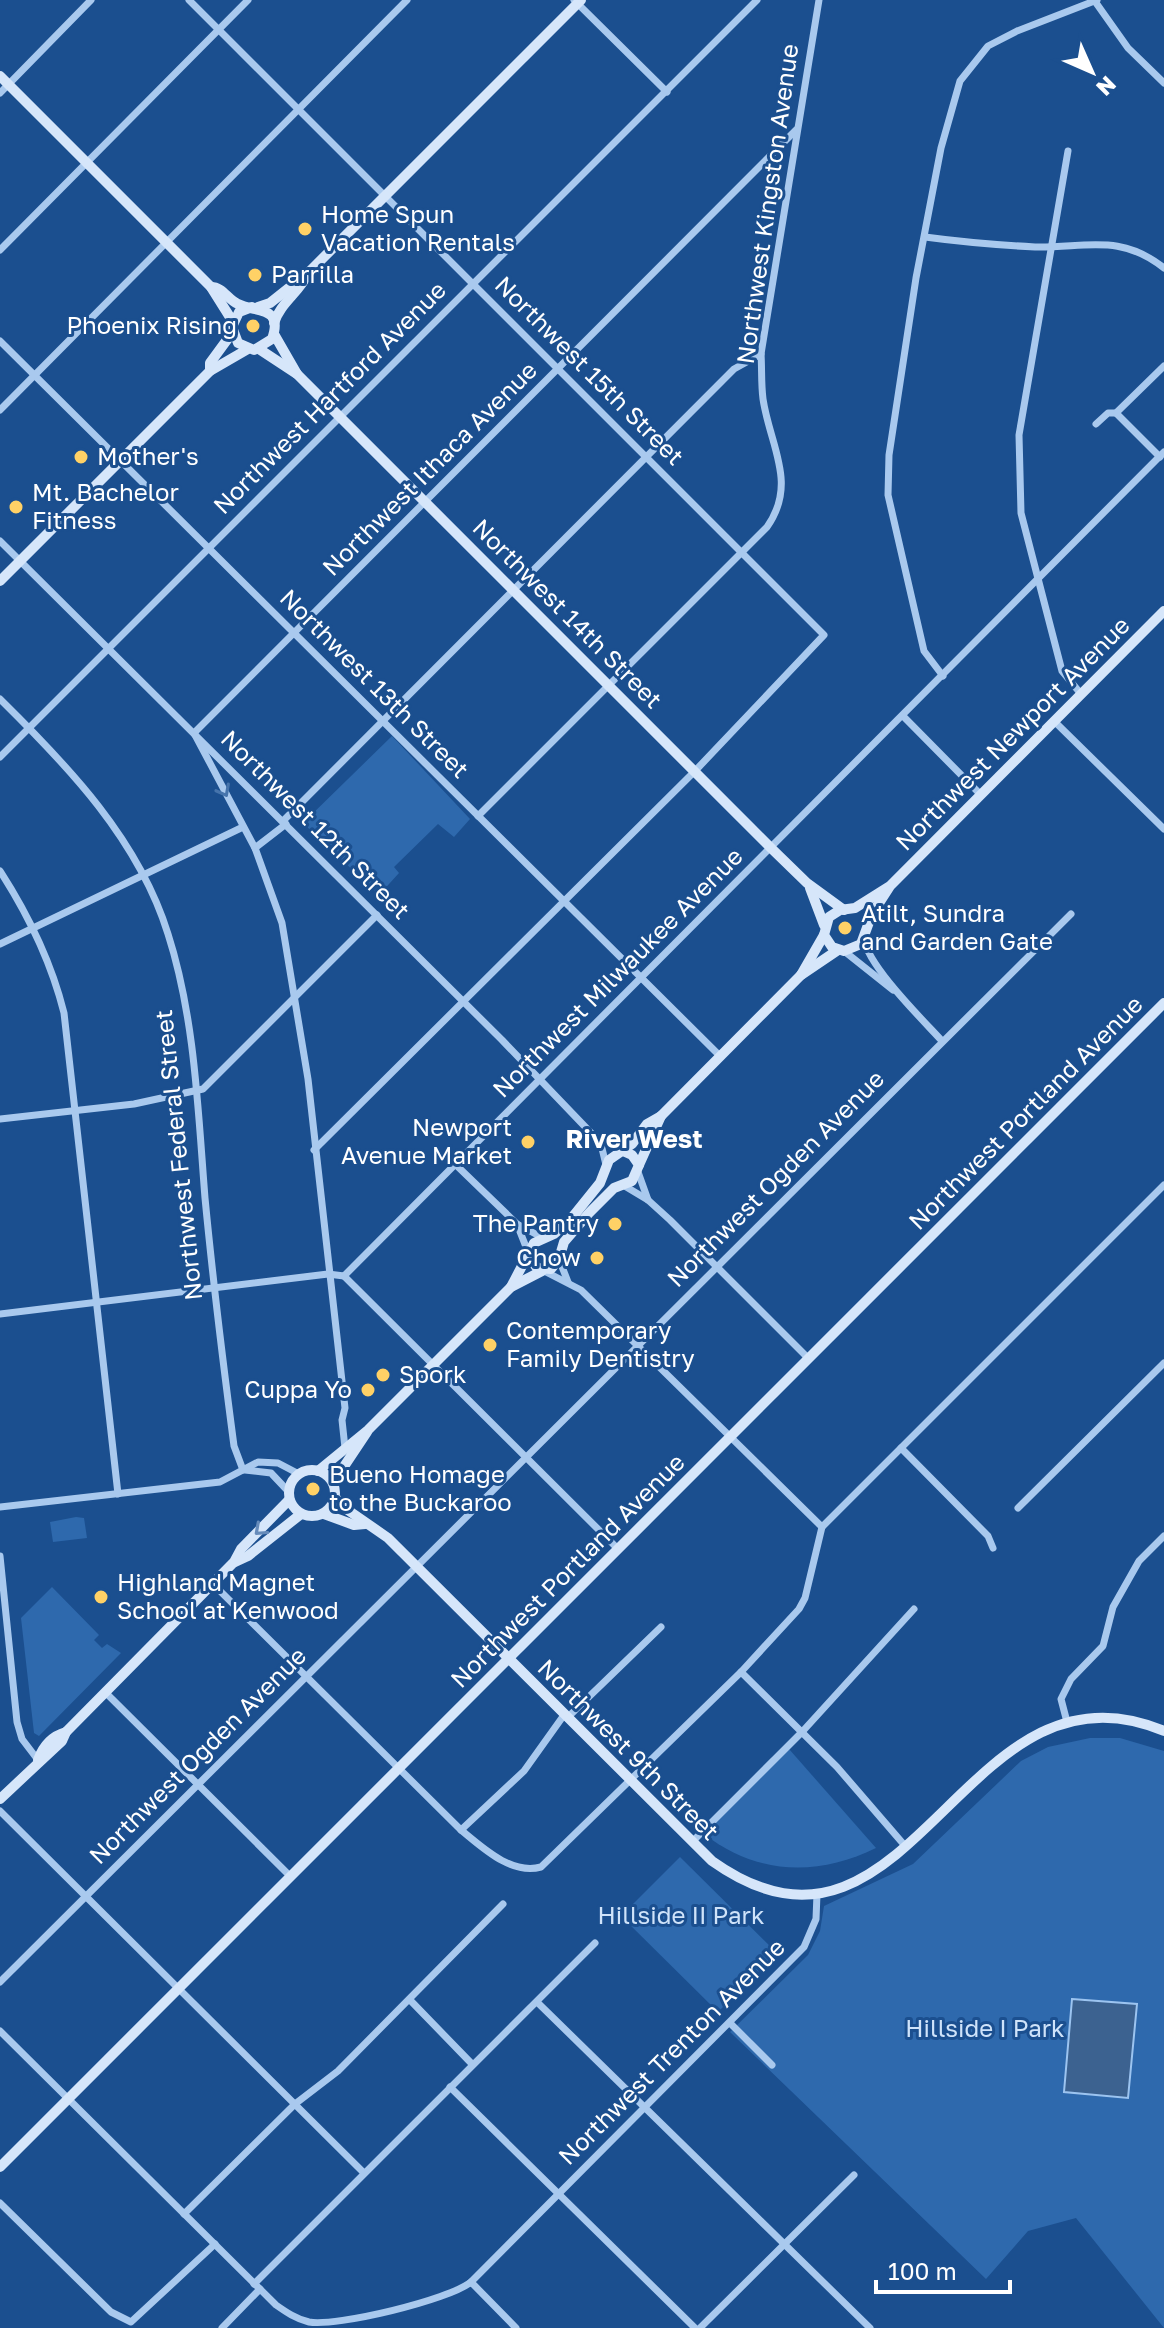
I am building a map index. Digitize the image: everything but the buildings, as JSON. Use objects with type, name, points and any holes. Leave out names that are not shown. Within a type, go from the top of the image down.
[{"type":"street","points":[[91,0],[3,84],[211,287],[238,343],[254,349]]},
{"type":"street","name":"Northwest 15th Street","points":[[189,0],[824,635],[695,771]]},
{"type":"street","points":[[0,250],[248,0]]},
{"type":"street","points":[[0,410],[407,0]]},
{"type":"street","name":"Northwest Hartford Avenue","points":[[0,757],[471,282],[757,0]]},
{"type":"street","name":"Northwest Kingston Avenue","points":[[478,816],[767,527],[783,496],[763,398],[761,354],[819,0]]},
{"type":"street","points":[[210,371],[210,363],[239,312],[270,303],[309,272],[578,1],[667,92]]},
{"type":"street","points":[[943,676],[924,651],[888,495],[889,455],[941,148],[960,81],[988,46],[1017,31],[1095,1],[1128,48],[1164,83]]},
{"type":"street","name":"Northwest Ithaca Avenue","points":[[194,733],[796,130]]},
{"type":"street","points":[[1068,151],[1019,435],[1017,474],[1021,513],[1062,671],[1081,694]]},
{"type":"street","points":[[925,237],[1051,247],[1096,242],[1133,248],[1164,268]]},
{"type":"street","points":[[0,581],[210,371],[254,349],[274,328],[277,313],[303,284],[309,272]]},
{"type":"street","points":[[211,287],[218,287],[238,304],[268,313],[274,328]]},
{"type":"street","name":"Northwest 14th Street","points":[[274,328],[297,374]]},
{"type":"street","name":"Northwest 13th Street","points":[[0,341],[720,1056]]},
{"type":"street","name":"Northwest 14th Street","points":[[254,349],[297,374],[772,849],[807,883],[847,910]]},
{"type":"street","points":[[255,848],[284,823],[734,369],[761,354]]},
{"type":"street","points":[[1116,413],[1164,366]]},
{"type":"street","points":[[1096,424],[1108,413],[1116,413],[1162,454]]},
{"type":"street","name":"Northwest Milwaukee Avenue","points":[[344,1276],[1162,454]]},
{"type":"street","name":"Northwest 12th Street","points":[[0,541],[600,1140],[623,1151]]},
{"type":"street","name":"Northwest Newport Avenue","points":[[847,910],[890,886],[1164,611]]},
{"type":"street","name":"Northwest Federal Street","points":[[0,699],[86,789],[142,875],[168,933],[187,1018],[213,1290],[234,1446],[243,1470]]},
{"type":"street","points":[[903,716],[981,795]]},
{"type":"street","points":[[1054,721],[1164,829]]},
{"type":"street","points":[[194,733],[255,848],[282,923],[297,998],[345,1408],[342,1420],[345,1448]]},
{"type":"street","points":[[314,1150],[695,771]]},
{"type":"street","points":[[0,944],[243,827]]},
{"type":"street","points":[[0,871],[34,928],[55,978],[64,1013],[118,1494]]},
{"type":"street","name":"Northwest 14th Street","points":[[807,883],[822,911],[824,932]]},
{"type":"street","name":"Northwest Newport Avenue","points":[[865,933],[890,886]]},
{"type":"street","points":[[801,975],[829,917],[847,910],[861,917],[872,958],[898,993],[942,1041]]},
{"type":"street","name":"Northwest Ogden Avenue","points":[[0,1982],[1071,914]]},
{"type":"street","points":[[0,1119],[196,1093],[297,998],[377,915]]},
{"type":"street","points":[[824,932],[841,951],[898,993]]},
{"type":"street","points":[[0,1507],[220,1482],[269,1461],[299,1474],[318,1471],[368,1430],[511,1287],[534,1243],[545,1238],[583,1206],[613,1155],[623,1151],[647,1124],[661,1116],[801,975],[841,951],[856,948],[865,933]]},
{"type":"street","name":"Northwest Portland Avenue","points":[[0,2167],[1164,1003]]},
{"type":"street","points":[[511,1287],[544,1271],[560,1255],[589,1213],[621,1185],[632,1181],[661,1116]]},
{"type":"street","points":[[600,1140],[605,1170]]},
{"type":"street","points":[[623,1151],[632,1155],[648,1200]]},
{"type":"street","points":[[455,1164],[517,1224],[545,1238]]},
{"type":"street","points":[[621,1185],[648,1200],[809,1359]]},
{"type":"street","points":[[213,1584],[461,1830],[499,1858],[526,1871],[541,1867],[741,1672],[803,1602],[822,1527],[1164,1185]]},
{"type":"street","points":[[517,1224],[533,1266],[568,1282],[822,1527]]},
{"type":"street","points":[[560,1255],[568,1282]]},
{"type":"street","points":[[0,1314],[328,1274],[344,1276],[618,1549]]},
{"type":"street","points":[[1018,1508],[1164,1363]]},
{"type":"street","points":[[234,1562],[248,1556],[301,1514],[324,1514],[335,1497],[333,1483],[368,1430]]},
{"type":"street","points":[[901,1448],[988,1536],[993,1548]]},
{"type":"street","points":[[243,1470],[271,1473],[301,1514]]},
{"type":"street","points":[[318,1471],[333,1483]]},
{"type":"street","points":[[0,1799],[38,1760],[48,1744],[66,1732],[234,1562],[241,1549],[289,1496],[299,1474]]},
{"type":"street","name":"Northwest 9th Street","points":[[335,1497],[365,1524],[388,1538],[712,1861],[744,1882],[770,1890],[817,1894]]},
{"type":"street","name":"Northwest 9th Street","points":[[324,1514],[354,1525],[365,1524]]},
{"type":"street","points":[[1067,1722],[1061,1699],[1071,1679],[1103,1646],[1113,1607],[1139,1561],[1164,1536]]},
{"type":"street","points":[[0,1556],[17,1722],[22,1739],[38,1760]]},
{"type":"street","points":[[692,1842],[802,1732],[914,1609]]},
{"type":"street","points":[[461,1830],[524,1771],[566,1717],[661,1627]]},
{"type":"street","points":[[741,1672],[802,1732],[906,1847]]},
{"type":"street","points":[[105,1692],[290,1876]]},
{"type":"street","points":[[817,1894],[835,1891],[868,1877],[906,1847],[1002,1754],[1043,1730],[1067,1722],[1120,1719],[1164,1731]]},
{"type":"street","points":[[0,1811],[364,2173]]},
{"type":"street","name":"Northwest Trenton Avenue","points":[[0,2031],[276,2305],[291,2316],[311,2322],[431,2301],[452,2294],[471,2282],[804,1947],[816,1919],[817,1894]]},
{"type":"street","points":[[184,2214],[295,2104],[338,2071],[503,1904]]},
{"type":"street","points":[[222,2328],[364,2173],[595,1943]]},
{"type":"street","points":[[410,2000],[472,2064]]},
{"type":"street","points":[[537,2002],[870,2328]]},
{"type":"street","points":[[730,2023],[772,2065]]},
{"type":"street","points":[[450,2087],[557,2196],[697,2328],[854,2175]]},
{"type":"street","points":[[0,2203],[122,2320],[131,2322],[215,2244]]},
{"type":"street","points":[[471,2282],[516,2328]]},
{"type":"green space","points":[[392,736],[470,819],[454,837],[438,824],[394,867],[399,873],[379,895],[303,823]]},
{"type":"green space","points":[[84,1518],[87,1538],[53,1542],[50,1522]]},
{"type":"green space","points":[[52,1587],[99,1635],[94,1640],[102,1648],[107,1644],[121,1653],[39,1736],[34,1733],[21,1618]]},
{"type":"green space","name":"Hillside I Park","points":[[1090,1738],[1120,1738],[1164,1751],[1164,2328],[1076,2218],[1028,2231],[986,2279],[730,2032],[808,1955],[820,1931],[824,1906],[913,1864],[1021,1761],[1048,1747]]},
{"type":"green space","name":"Hillside II Park","points":[[789,1749],[876,1848],[832,1864],[788,1867],[745,1858],[704,1834]]},
{"type":"green space","name":"Hillside II Park","points":[[680,1857],[777,1953],[718,2012],[621,1916]]},
{"type":"shaded area","points":[[1072,1999],[1137,2004],[1128,2098],[1064,2092]]},
{"type":"place","name":"Home Spun Vacation Rentals","points":[[305,229]]},
{"type":"place","name":"Parrilla","points":[[255,275]]},
{"type":"place","name":"Phoenix Rising","points":[[253,326]]},
{"type":"place","name":"Mother's","points":[[81,457]]},
{"type":"place","name":"Mt. Bachelor Fitness","points":[[16,507]]},
{"type":"place","name":"Atilt, Sundra and Garden Gate","points":[[845,928]]},
{"type":"place","name":"Newport Avenue Market","points":[[528,1142]]},
{"type":"place","name":"The Pantry","points":[[615,1224]]},
{"type":"place","name":"Chow","points":[[597,1258]]},
{"type":"place","name":"Contemporary Family Dentistry","points":[[490,1345]]},
{"type":"place","name":"Spork","points":[[383,1375]]},
{"type":"place","name":"Cuppa Yo","points":[[368,1390]]},
{"type":"place","name":"Bueno Homage to the Buckaroo","points":[[313,1489]]},
{"type":"place","name":"Highland Magnet School at Kenwood","points":[[101,1597]]},
{"type":"district","name":"River West","points":[[634,1139]]}]
